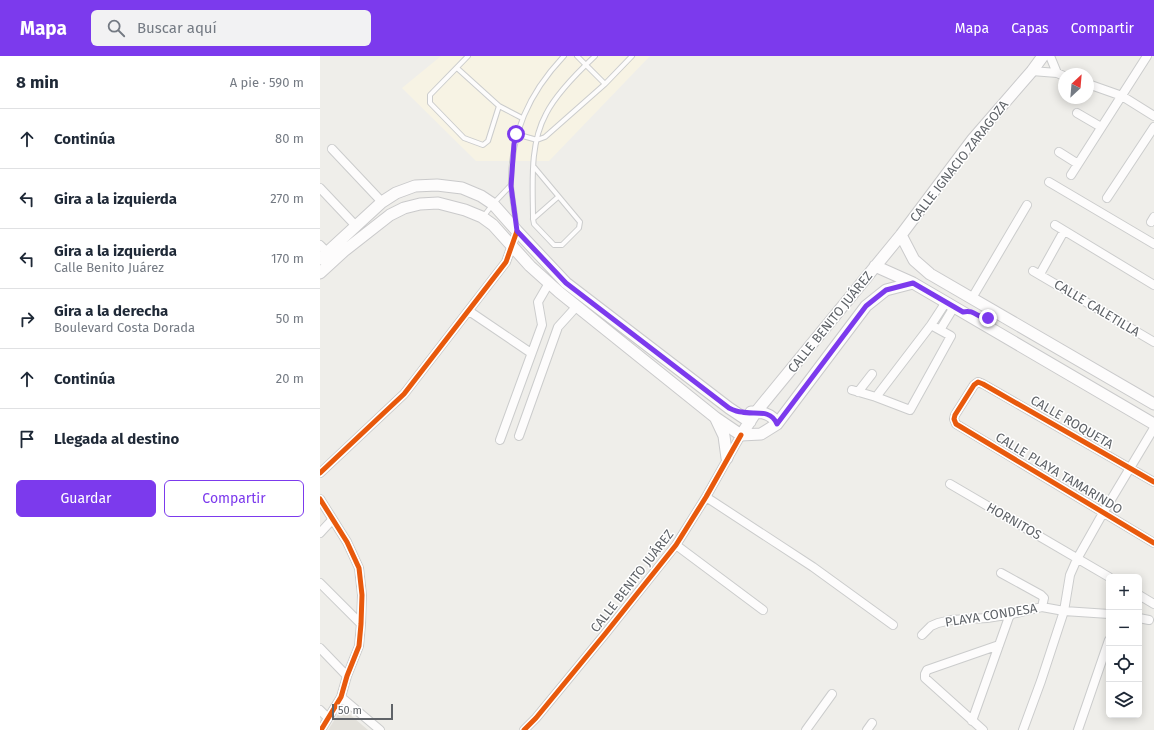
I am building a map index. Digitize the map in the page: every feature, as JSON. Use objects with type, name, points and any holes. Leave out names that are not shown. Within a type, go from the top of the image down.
[{"type":"main road","name":"CALLE IGNACIO ZARAGOZA","points":[[875,266],[901,235],[973,139],[1032,71],[1043,56]]},
{"type":"main road","points":[[322,252],[356,226],[382,202],[396,193],[415,186],[437,185],[462,188],[481,196],[493,204],[566,283],[729,408],[750,422]]},
{"type":"main road","points":[[320,273],[344,251],[390,215],[404,208],[420,204],[438,203],[466,210],[482,217],[493,225],[512,247],[559,292],[716,418],[741,435]]},
{"type":"main road","points":[[901,235],[914,260],[930,274],[1154,404]]},
{"type":"main road","points":[[875,266],[913,283],[1154,424]]},
{"type":"main road","name":"CALLE BENITO JUÁREZ","points":[[741,435],[756,412],[875,266]]},
{"type":"main road","name":"CALLE BENITO JUÁREZ","points":[[741,435],[760,434],[777,424],[866,306],[886,290],[913,283]]},
{"type":"main road","points":[[954,307],[970,311],[986,318],[992,310]]},
{"type":"main road","points":[[599,324],[608,315]]},
{"type":"main road","points":[[729,408],[743,413],[756,412],[771,415],[777,424]]},
{"type":"main road","points":[[716,418],[724,436],[727,458]]},
{"type":"street","points":[[1050,56],[1058,69]]},
{"type":"street","points":[[1071,175],[1148,56]]},
{"type":"street","points":[[1032,71],[1058,74]]},
{"type":"street","points":[[1094,86],[1122,96],[1154,116]]},
{"type":"street","points":[[1077,113],[1101,127]]},
{"type":"street","points":[[1107,198],[1153,132]]},
{"type":"street","points":[[332,149],[382,202]]},
{"type":"street","points":[[1059,152],[1078,164]]},
{"type":"street","points":[[1049,182],[1154,244]]},
{"type":"street","points":[[320,188],[356,226]]},
{"type":"street","points":[[972,298],[1027,205]]},
{"type":"street","points":[[1055,225],[1154,285]]},
{"type":"street","points":[[320,473],[404,394],[506,262],[517,231]]},
{"type":"street","name":"CALLE CALETILLA","points":[[1064,231],[1037,273],[1154,342]]},
{"type":"street","points":[[500,440],[542,325],[538,302],[549,283]]},
{"type":"street","points":[[519,436],[558,327],[575,304]]},
{"type":"street","points":[[876,397],[931,325],[954,307]]},
{"type":"street","points":[[940,330],[954,307]]},
{"type":"street","points":[[469,311],[531,353]]},
{"type":"street","points":[[872,374],[855,391],[910,410],[951,336],[931,325]]},
{"type":"street","name":"CALLE PLAYA TAMARINDO","points":[[978,382],[974,385],[955,415],[954,419],[956,424],[1154,543]]},
{"type":"street","name":"CALLE ROQUETA","points":[[978,382],[1154,482]]},
{"type":"street","points":[[1023,730],[1064,611],[1070,574],[1077,558],[1103,512],[1154,428]]},
{"type":"street","name":"CALLE BENITO JUÁREZ","points":[[524,730],[536,718],[676,545],[706,497],[741,435]]},
{"type":"street","name":"HORNITOS","points":[[950,484],[1106,575]]},
{"type":"street","points":[[706,497],[813,567],[893,625]]},
{"type":"street","points":[[320,499],[347,542],[359,568],[362,595],[359,646],[347,676],[341,697],[321,730]]},
{"type":"street","points":[[320,533],[332,520]]},
{"type":"street","points":[[676,545],[763,610]]},
{"type":"street","points":[[1001,573],[1041,595],[1044,598],[1042,607]]},
{"type":"street","points":[[320,583],[361,624]]},
{"type":"street","points":[[1142,597],[1154,604]]},
{"type":"street","name":"PLAYA CONDESA","points":[[922,635],[931,626],[938,623],[951,620],[987,618],[1042,607],[1064,611],[1106,614]]},
{"type":"street","points":[[972,720],[1009,617],[1012,614]]},
{"type":"street","points":[[1142,619],[1149,620]]},
{"type":"street","points":[[983,730],[925,678],[925,674],[927,670],[999,645]]},
{"type":"street","points":[[1078,730],[1107,646]]},
{"type":"street","points":[[320,648],[347,676]]},
{"type":"street","points":[[806,730],[832,694]]},
{"type":"street","points":[[341,697],[380,730]]},
{"type":"street","points":[[320,710],[328,718]]},
{"type":"lane","points":[[468,56],[430,95],[430,103],[464,138],[483,146],[488,141],[499,106]]},
{"type":"lane","points":[[517,231],[511,186],[516,134],[532,99],[556,64],[564,56]]},
{"type":"lane","points":[[577,56],[605,84]]},
{"type":"lane","points":[[534,167],[580,222],[579,228],[562,245],[554,245],[534,224],[534,167],[537,140],[545,115],[552,103],[595,56]]},
{"type":"lane","points":[[516,134],[537,140],[545,137],[605,84],[632,56]]},
{"type":"lane","points":[[457,68],[499,106],[522,118]]},
{"type":"lane","points":[[482,217],[511,186]]},
{"type":"lane","points":[[533,219],[558,197]]},
{"type":"shaded area","points":[[441,56],[650,56],[549,161],[476,161],[402,88]]},
{"type":"shaded area","points":[[342,708],[368,730],[328,730]]},
{"type":"cycle path","points":[[320,473],[404,394],[506,262],[517,231]]},
{"type":"cycle path","points":[[1154,482],[978,382],[974,385],[955,415],[954,419],[956,424],[1154,543]]},
{"type":"cycle path","points":[[524,730],[536,718],[676,545],[706,497],[741,435]]},
{"type":"cycle path","points":[[320,499],[347,542],[359,568],[362,595],[359,646],[347,676],[341,697],[321,730]]},
{"type":"route","points":[[516,134],[511,186],[517,231],[566,283],[729,408],[743,413],[756,412],[771,415],[777,424],[866,306],[886,290],[913,283],[954,308],[963,312],[970,311],[984,318],[988,318]]}]
